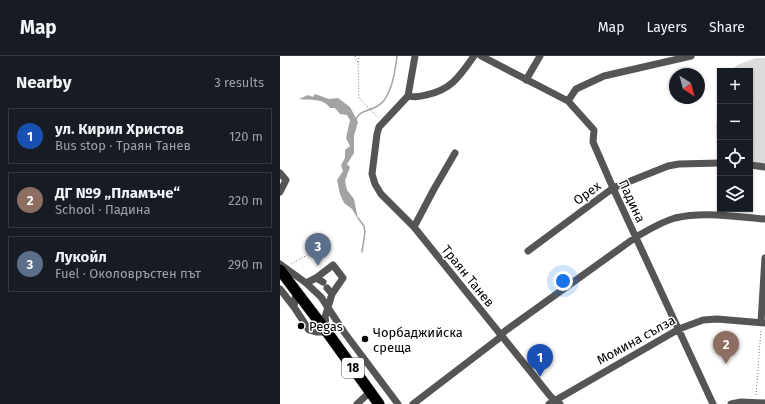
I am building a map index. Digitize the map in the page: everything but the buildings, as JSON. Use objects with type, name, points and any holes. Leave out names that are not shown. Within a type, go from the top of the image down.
[{"type":"highway","name":"18","points":[[282,267],[296,291],[379,404]]},
{"type":"street","points":[[415,56],[408,96],[418,97],[435,93],[446,88],[456,80],[474,56]]},
{"type":"street","name":"Падина","points":[[481,56],[568,101],[594,130],[593,142],[713,404]]},
{"type":"street","points":[[526,80],[540,56]]},
{"type":"street","points":[[568,101],[576,89],[604,76],[686,57]]},
{"type":"street","name":"Траян Танев","points":[[408,96],[379,127],[375,142],[372,174],[375,184],[381,194],[414,227],[555,403]]},
{"type":"street","points":[[414,227],[455,153]]},
{"type":"street","name":"Орех","points":[[528,251],[613,188],[668,166],[717,162]]},
{"type":"street","points":[[753,165],[765,167]]},
{"type":"street","points":[[280,173],[286,180],[280,192]]},
{"type":"street","points":[[413,404],[505,331],[636,237],[659,224],[675,218],[702,214],[765,219]]},
{"type":"street","points":[[763,322],[765,258]]},
{"type":"street","points":[[306,283],[316,278],[333,265],[343,278],[327,288]]},
{"type":"street","points":[[282,267],[306,283],[321,297],[344,332],[398,404]]},
{"type":"street","points":[[280,288],[309,330],[316,332],[327,332],[325,317],[328,308],[327,288],[316,278]]},
{"type":"street","points":[[294,307],[296,291]]},
{"type":"street","name":"Момина сълза","points":[[555,403],[679,329],[703,320],[717,319],[763,322]]},
{"type":"street","points":[[358,404],[370,392]]},
{"type":"street","points":[[731,404],[742,402],[765,403]]},
{"type":"path","points":[[355,56],[358,62]]},
{"type":"path","points":[[359,56],[359,98],[383,123]]},
{"type":"path","points":[[282,267],[309,254]]},
{"type":"path","points":[[755,403],[763,322]]},
{"type":"shaded area","points":[[756,58],[765,58],[765,164],[753,162],[753,68],[734,68],[737,65]]},
{"type":"shaded area","points":[[315,94],[329,99],[338,98],[350,107],[358,122],[354,136],[354,153],[347,164],[350,167],[345,181],[347,190],[354,199],[358,219],[352,209],[344,203],[340,194],[337,180],[343,171],[341,165],[345,158],[345,150],[350,146],[346,138],[350,120],[347,115],[340,114],[335,108],[330,108],[323,102],[299,99],[308,95],[313,97]]},
{"type":"shaded area","points":[[717,116],[717,144],[716,128]]},
{"type":"waterway","points":[[355,120],[362,113],[376,107],[386,98],[392,84],[397,56]]},
{"type":"waterway","points":[[358,218],[364,226],[365,232],[362,252]]},
{"type":"place","name":"Лукойл","points":[[318,266]]},
{"type":"place","name":"Pegas","points":[[301,326]]},
{"type":"place","name":"Чорбаджийска среща","points":[[365,339]]},
{"type":"place","name":"ДГ №9 „Пламъче“","points":[[726,364]]},
{"type":"place","name":"ул. Кирил Христов","points":[[540,377]]}]
